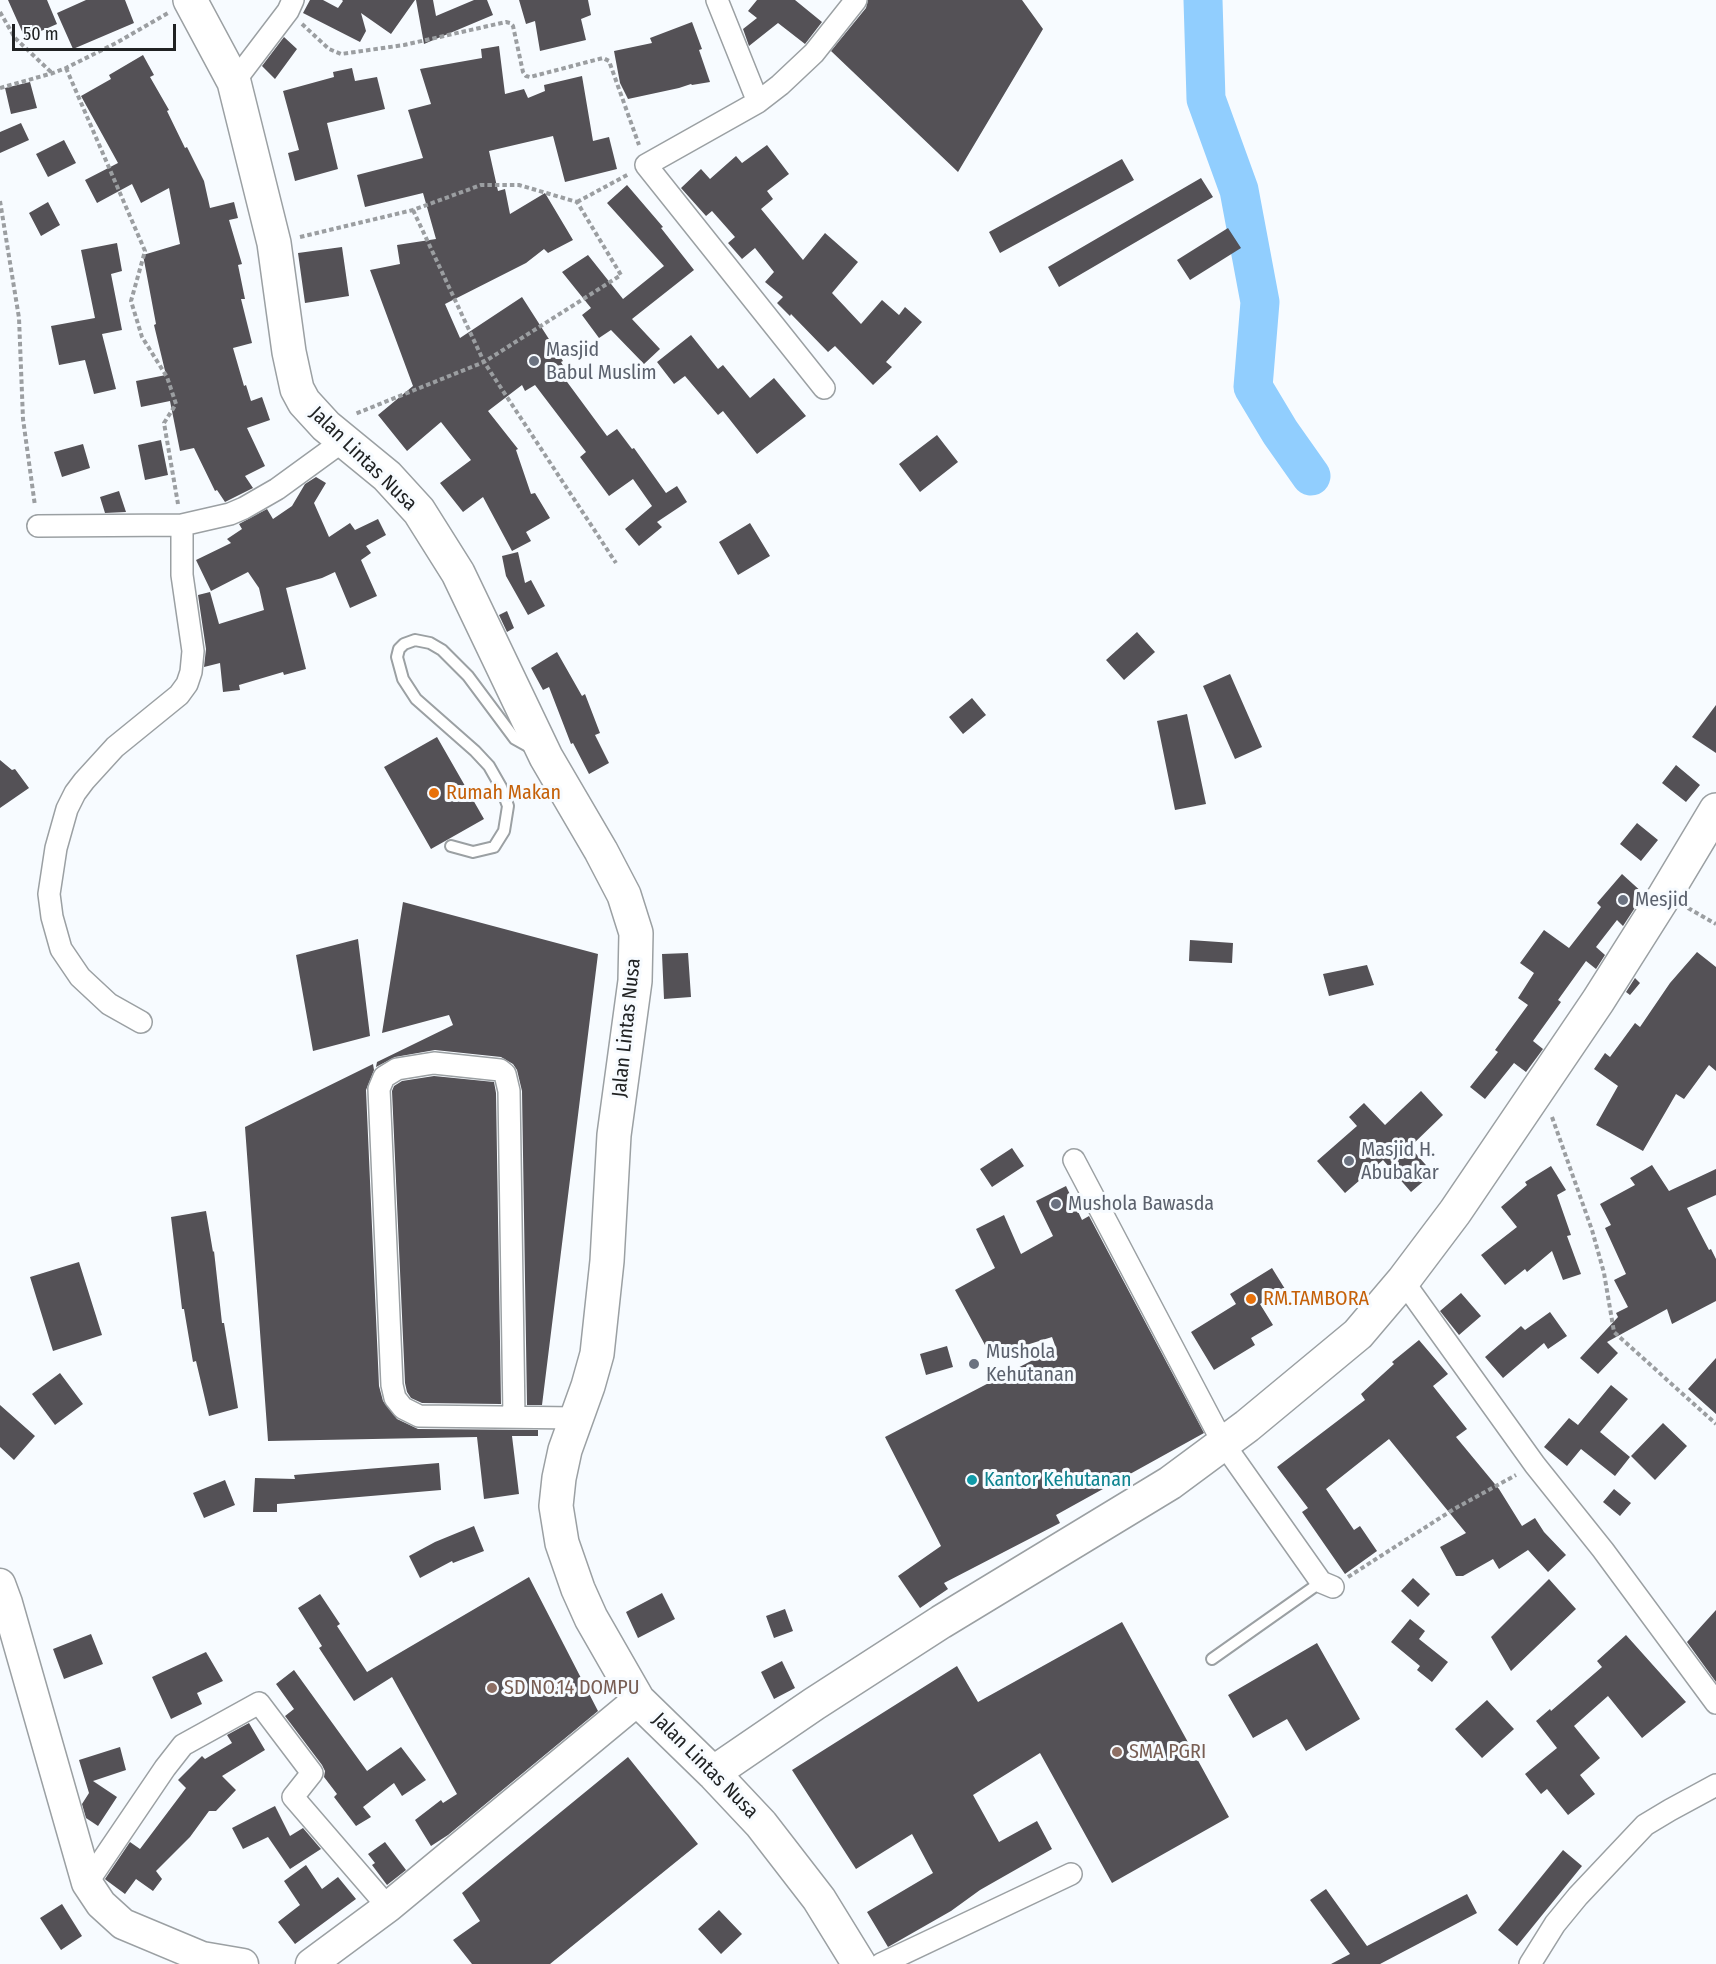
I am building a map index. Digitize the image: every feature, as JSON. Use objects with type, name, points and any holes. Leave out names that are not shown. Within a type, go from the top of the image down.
[{"type":"highway","name":"Jalan Lintas Nusa","points":[[190,0],[234,82],[274,243],[297,389],[304,402],[334,433],[387,476],[419,511],[458,573],[546,757],[624,895],[636,933],[635,981],[614,1135],[607,1261],[597,1354],[565,1450],[559,1478],[556,1506],[562,1543],[591,1618],[638,1700],[713,1773],[761,1824],[819,1899],[859,1964]]},
{"type":"highway","points":[[713,1773],[941,1622],[1170,1483],[1247,1426],[1358,1334],[1403,1281],[1455,1212],[1598,1001],[1665,896],[1716,810]]},
{"type":"main road","points":[[0,1584],[8,1603],[87,1883],[101,1904],[123,1924],[202,1957],[243,1964]]},
{"type":"main road","points":[[311,1964],[388,1907],[638,1700]]},
{"type":"street","points":[[717,0],[758,102]]},
{"type":"street","points":[[824,388],[646,165],[758,102],[780,86],[814,53],[856,0]]},
{"type":"street","points":[[234,82],[290,5]]},
{"type":"street","points":[[38,525],[182,525],[223,516],[244,508],[277,489],[334,433]]},
{"type":"street","points":[[141,1022],[110,1004],[80,977],[61,949],[52,917],[49,894],[56,848],[67,809],[75,793],[114,747],[180,695],[187,684],[193,651],[182,575],[182,525]]},
{"type":"street","points":[[514,1417],[509,1091],[505,1074],[500,1070],[434,1063],[397,1068],[384,1077],[380,1089],[392,1385],[395,1398],[403,1408],[419,1416],[575,1418]]},
{"type":"street","points":[[1074,1160],[1223,1443],[1327,1584]]},
{"type":"street","points":[[1403,1281],[1535,1465],[1603,1550],[1716,1703]]},
{"type":"street","points":[[87,1883],[165,1767],[183,1745],[259,1703],[312,1773],[293,1797],[388,1907]]},
{"type":"street","points":[[1530,1964],[1555,1924],[1578,1896],[1645,1825],[1716,1785]]},
{"type":"street","points":[[881,1964],[1071,1874]]},
{"type":"lane","points":[[451,846],[473,852],[494,847],[504,831],[508,806],[501,787],[489,766],[416,699],[404,679],[397,657],[399,649],[404,644],[415,640],[430,642],[442,650],[468,676],[514,739],[546,757]]},
{"type":"lane","points":[[1212,1659],[1327,1584]]},
{"type":"path","points":[[0,88],[66,68],[118,42],[190,0]]},
{"type":"path","points":[[290,5],[329,49],[341,54],[404,45],[506,22],[513,26],[523,72],[526,76],[530,77],[603,58],[607,59],[646,165],[577,202]]},
{"type":"path","points":[[0,12],[15,38],[53,73]]},
{"type":"path","points":[[66,68],[145,251],[131,302],[142,337],[167,377],[176,404],[164,423],[182,525]]},
{"type":"path","points":[[274,243],[413,210],[481,185],[519,185],[577,202],[621,275],[484,362],[334,433]]},
{"type":"path","points":[[0,201],[19,318],[23,419],[38,525]]},
{"type":"path","points":[[413,210],[484,362],[616,563]]},
{"type":"path","points":[[1665,896],[1716,924]]},
{"type":"path","points":[[1541,1085],[1592,1230],[1604,1273],[1614,1332],[1716,1424]]},
{"type":"path","points":[[1327,1584],[1454,1509],[1535,1465]]},
{"type":"building","points":[[8,0],[47,0],[57,24],[25,38]]},
{"type":"building","points":[[86,0],[125,0],[134,23],[73,49],[57,13]]},
{"type":"building","points":[[310,0],[323,0],[338,8],[342,0],[415,0],[391,34],[361,13],[366,31],[360,42],[303,13]]},
{"type":"building","points":[[416,0],[433,0],[436,16],[474,0],[487,0],[493,15],[424,44]]},
{"type":"building","points":[[519,0],[588,0],[591,15],[581,19],[586,40],[540,51],[535,21],[526,24]]},
{"type":"building","points":[[757,0],[795,0],[822,22],[805,44],[778,23],[749,46],[743,29],[757,18],[748,11]]},
{"type":"building","points":[[868,0],[1022,0],[1043,29],[958,172],[831,51],[866,8]]},
{"type":"building","points":[[692,22],[702,49],[699,50],[710,82],[691,84],[628,99],[620,83],[614,51],[652,43],[650,38]]},
{"type":"building","points":[[284,37],[297,49],[275,79],[262,66]]},
{"type":"building","points":[[499,46],[505,94],[524,89],[528,98],[545,91],[544,85],[582,76],[593,141],[609,137],[617,169],[565,182],[553,136],[489,151],[498,191],[505,189],[510,214],[545,193],[573,240],[548,253],[544,249],[526,263],[445,304],[460,338],[522,297],[563,361],[561,362],[564,367],[559,371],[607,436],[617,429],[632,449],[634,448],[666,493],[677,486],[687,502],[657,522],[662,527],[639,546],[625,529],[652,506],[633,479],[609,496],[580,457],[586,452],[535,385],[525,391],[522,385],[488,411],[518,449],[516,450],[531,494],[535,493],[550,518],[526,532],[531,541],[512,551],[483,497],[463,512],[440,483],[471,460],[441,422],[407,451],[378,415],[413,386],[370,270],[400,264],[397,245],[436,239],[423,193],[365,207],[357,175],[423,158],[408,110],[431,104],[420,69],[482,58],[481,49]]},
{"type":"building","points":[[143,55],[154,75],[150,77],[204,181],[210,208],[234,202],[238,218],[229,220],[242,264],[238,265],[245,299],[241,299],[252,343],[233,348],[244,386],[246,385],[251,401],[262,397],[270,420],[247,428],[265,466],[245,476],[253,488],[225,502],[217,490],[215,491],[194,448],[180,451],[170,401],[141,407],[136,381],[166,375],[154,325],[156,324],[143,255],[180,244],[169,188],[141,203],[132,184],[97,203],[85,180],[118,163],[81,96],[111,79],[109,75]]},
{"type":"building","points":[[352,68],[355,81],[377,77],[385,109],[327,123],[338,169],[295,181],[288,153],[299,150],[283,91],[334,77],[333,72]]},
{"type":"building","points":[[30,82],[37,108],[11,114],[5,88]]},
{"type":"building","points":[[21,123],[29,140],[0,153],[0,132]]},
{"type":"building","points":[[64,140],[76,163],[48,177],[36,154]]},
{"type":"building","points":[[767,145],[789,174],[767,191],[773,199],[761,209],[803,260],[825,233],[858,262],[832,293],[861,324],[882,300],[899,315],[905,307],[922,322],[886,362],[892,367],[873,385],[835,346],[828,352],[777,303],[783,297],[765,282],[774,272],[755,248],[742,259],[728,243],[735,237],[712,211],[706,216],[681,188],[701,169],[710,179],[736,156],[742,163]]},
{"type":"building","points":[[1122,159],[1134,180],[1000,253],[989,232]]},
{"type":"building","points":[[1201,178],[1213,197],[1059,287],[1048,267]]},
{"type":"building","points":[[627,185],[663,227],[661,228],[694,270],[632,319],[660,349],[644,364],[611,330],[599,338],[582,315],[591,308],[562,272],[588,255],[623,299],[664,266],[607,203]]},
{"type":"building","points":[[48,202],[60,225],[41,236],[29,213]]},
{"type":"building","points":[[1228,228],[1241,248],[1190,280],[1177,260]]},
{"type":"building","points":[[117,243],[122,271],[111,274],[122,330],[102,334],[116,389],[94,394],[85,360],[59,365],[51,326],[95,318],[81,250]]},
{"type":"building","points":[[342,247],[349,296],[305,303],[298,253]]},
{"type":"building","points":[[691,335],[718,369],[723,365],[750,398],[774,378],[806,416],[757,454],[723,411],[718,415],[685,376],[674,384],[657,362]]},
{"type":"building","points":[[937,435],[958,462],[920,492],[899,464]]},
{"type":"building","points":[[161,440],[168,475],[145,480],[138,445]]},
{"type":"building","points":[[83,444],[90,468],[62,477],[54,452]]},
{"type":"building","points":[[316,477],[326,483],[314,503],[329,537],[350,523],[355,530],[378,519],[386,535],[366,546],[371,553],[361,560],[377,596],[350,608],[335,572],[286,588],[306,669],[284,675],[283,672],[239,685],[240,690],[223,692],[220,663],[204,667],[206,649],[198,595],[210,592],[219,624],[264,610],[259,588],[248,572],[211,591],[196,560],[231,543],[227,539],[242,529],[239,524],[267,509],[273,519],[292,506],[305,484]]},
{"type":"building","points":[[119,491],[126,512],[105,513],[100,497]]},
{"type":"building","points":[[750,523],[770,556],[738,575],[719,542]]},
{"type":"building","points":[[518,552],[525,583],[531,580],[545,606],[528,615],[506,576],[502,556]]},
{"type":"building","points":[[507,611],[514,628],[507,632],[499,615]]},
{"type":"building","points":[[1137,632],[1155,652],[1124,680],[1106,660]]},
{"type":"building","points":[[557,652],[582,696],[585,694],[600,733],[595,735],[609,763],[589,774],[573,743],[571,744],[549,687],[543,690],[531,668]]},
{"type":"building","points":[[1230,674],[1262,747],[1235,759],[1203,686]]},
{"type":"building","points":[[972,698],[986,715],[963,734],[949,717]]},
{"type":"building","points":[[1716,705],[1716,753],[1692,737]]},
{"type":"building","points":[[1187,714],[1206,804],[1175,810],[1157,721]]},
{"type":"building","name":"Rumah Makan","points":[[437,737],[484,819],[431,849],[384,767]]},
{"type":"building","points":[[0,760],[12,770],[15,769],[29,788],[0,808]]},
{"type":"building","points":[[1676,765],[1700,785],[1686,802],[1662,783]]},
{"type":"building","points":[[1637,823],[1658,840],[1641,861],[1620,844]]},
{"type":"building","points":[[1622,874],[1644,894],[1623,926],[1617,920],[1596,947],[1605,955],[1596,969],[1586,961],[1558,1000],[1561,1002],[1533,1041],[1543,1049],[1526,1072],[1514,1063],[1485,1099],[1470,1087],[1498,1052],[1495,1050],[1528,1005],[1518,998],[1534,973],[1520,963],[1544,930],[1569,948],[1601,907],[1597,903]]},
{"type":"building","points":[[403,902],[598,954],[542,1405],[527,1405],[522,1091],[517,1070],[513,1064],[501,1057],[435,1050],[395,1057],[376,1067],[377,1062],[453,1025],[449,1015],[382,1033]]},
{"type":"building","points":[[358,939],[370,1036],[313,1051],[296,955]]},
{"type":"building","points":[[1190,940],[1233,943],[1232,963],[1189,961]]},
{"type":"building","points":[[1697,952],[1716,967],[1716,1071],[1709,1065],[1684,1099],[1676,1094],[1643,1151],[1596,1125],[1618,1086],[1594,1069],[1605,1053],[1610,1057],[1635,1023],[1640,1027],[1670,983]]},
{"type":"building","points":[[688,953],[691,997],[664,999],[662,954]]},
{"type":"building","points":[[1367,965],[1374,985],[1329,996],[1323,974]]},
{"type":"building","points":[[1635,978],[1640,983],[1630,995],[1626,992]]},
{"type":"building","points":[[373,1064],[374,1070],[366,1090],[379,1386],[383,1401],[397,1419],[418,1429],[538,1430],[538,1436],[512,1436],[519,1494],[484,1499],[477,1437],[268,1441],[245,1127]]},
{"type":"building","points":[[434,1076],[494,1082],[501,1404],[422,1403],[411,1398],[405,1383],[392,1091],[394,1086],[402,1081]]},
{"type":"building","points":[[1421,1091],[1443,1115],[1410,1147],[1433,1173],[1411,1192],[1383,1160],[1345,1193],[1317,1161],[1357,1126],[1349,1117],[1364,1103],[1385,1125]]},
{"type":"building","points":[[1012,1148],[1024,1166],[992,1187],[980,1169]]},
{"type":"building","points":[[1652,1165],[1669,1191],[1716,1169],[1716,1195],[1687,1208],[1716,1259],[1716,1301],[1672,1324],[1667,1309],[1607,1342],[1618,1353],[1598,1374],[1580,1358],[1618,1317],[1616,1313],[1628,1307],[1614,1280],[1626,1274],[1605,1228],[1611,1225],[1600,1204],[1635,1185],[1630,1178]]},
{"type":"building","points":[[1551,1166],[1566,1190],[1557,1195],[1571,1235],[1567,1236],[1581,1274],[1563,1280],[1552,1251],[1527,1272],[1525,1269],[1505,1285],[1481,1255],[1517,1227],[1501,1207],[1527,1185],[1525,1182]]},
{"type":"building","points":[[1066,1186],[1082,1220],[1089,1216],[1204,1433],[1056,1515],[1060,1523],[944,1583],[948,1589],[920,1608],[898,1576],[941,1546],[885,1437],[1056,1348],[1052,1337],[991,1356],[955,1290],[995,1268],[976,1229],[1004,1215],[1021,1254],[1053,1236],[1036,1201]]},
{"type":"building","points":[[206,1211],[214,1251],[222,1323],[224,1323],[238,1408],[209,1416],[196,1361],[193,1362],[184,1309],[182,1309],[171,1217]]},
{"type":"building","points":[[79,1262],[102,1335],[53,1351],[30,1277]]},
{"type":"building","points":[[1272,1268],[1285,1289],[1260,1304],[1273,1325],[1251,1338],[1255,1345],[1214,1370],[1191,1332],[1236,1304],[1230,1294]]},
{"type":"building","points":[[1461,1293],[1481,1316],[1459,1335],[1440,1311]]},
{"type":"building","points":[[1550,1312],[1567,1336],[1548,1349],[1544,1343],[1503,1378],[1485,1357],[1521,1326],[1525,1330]]},
{"type":"building","points":[[1419,1340],[1448,1374],[1433,1386],[1467,1429],[1456,1437],[1499,1489],[1522,1526],[1535,1518],[1544,1532],[1566,1555],[1548,1572],[1528,1550],[1499,1569],[1493,1559],[1463,1576],[1456,1576],[1440,1547],[1466,1533],[1389,1439],[1326,1489],[1354,1530],[1360,1526],[1377,1551],[1345,1574],[1302,1512],[1308,1508],[1277,1467],[1365,1400],[1361,1394],[1394,1364],[1392,1362]]},
{"type":"building","points":[[947,1346],[953,1367],[926,1375],[920,1354]]},
{"type":"building","points":[[1716,1358],[1716,1414],[1688,1389]]},
{"type":"building","points":[[60,1373],[83,1404],[55,1425],[32,1394]]},
{"type":"building","points":[[1611,1385],[1628,1399],[1600,1432],[1630,1457],[1615,1476],[1581,1449],[1567,1466],[1544,1447],[1569,1418],[1578,1425]]},
{"type":"building","points":[[0,1405],[35,1436],[14,1460],[0,1447]]},
{"type":"building","points":[[1663,1423],[1687,1446],[1655,1480],[1631,1456]]},
{"type":"building","points":[[439,1463],[441,1490],[277,1504],[277,1512],[253,1512],[255,1478],[295,1479],[294,1475]]},
{"type":"building","points":[[225,1480],[235,1505],[204,1518],[193,1493]]},
{"type":"building","points":[[1614,1489],[1631,1503],[1620,1516],[1603,1502]]},
{"type":"building","points":[[474,1526],[484,1551],[453,1563],[452,1561],[420,1578],[409,1556],[435,1542]]},
{"type":"building","name":"SD NO.14 DOMPU","points":[[529,1577],[598,1711],[448,1835],[431,1846],[415,1820],[441,1800],[443,1803],[457,1794],[392,1677],[354,1701],[319,1648],[322,1646],[298,1608],[320,1594],[340,1624],[337,1626],[367,1672]]},
{"type":"building","points":[[1413,1578],[1430,1594],[1418,1607],[1401,1591]]},
{"type":"building","points":[[1549,1579],[1576,1609],[1511,1671],[1491,1637]]},
{"type":"building","points":[[662,1593],[675,1619],[638,1638],[626,1612]]},
{"type":"building","points":[[785,1609],[793,1631],[774,1638],[766,1616]]},
{"type":"building","points":[[1716,1610],[1716,1682],[1687,1642]]},
{"type":"building","points":[[1410,1619],[1425,1631],[1419,1639],[1448,1662],[1432,1682],[1417,1670],[1420,1666],[1391,1642]]},
{"type":"building","points":[[1122,1622],[1229,1817],[1112,1883],[1040,1753],[973,1795],[999,1842],[1037,1821],[1052,1849],[888,1947],[867,1912],[933,1873],[912,1834],[856,1869],[792,1770],[957,1666],[978,1702]]},
{"type":"building","points":[[91,1634],[103,1664],[64,1679],[53,1649]]},
{"type":"building","points":[[1626,1635],[1686,1702],[1642,1738],[1608,1696],[1574,1726],[1600,1758],[1580,1775],[1595,1794],[1568,1815],[1547,1789],[1541,1794],[1525,1774],[1557,1748],[1536,1721],[1602,1667],[1597,1661]]},
{"type":"building","points":[[1317,1643],[1360,1719],[1306,1751],[1287,1719],[1253,1738],[1228,1695]]},
{"type":"building","points":[[206,1652],[223,1681],[197,1693],[202,1704],[171,1719],[152,1677]]},
{"type":"building","points":[[782,1661],[795,1688],[774,1699],[761,1672]]},
{"type":"building","points":[[294,1670],[367,1771],[401,1747],[426,1780],[402,1796],[394,1783],[363,1807],[371,1817],[356,1826],[334,1797],[337,1794],[324,1777],[325,1771],[322,1765],[285,1716],[294,1709],[276,1684]]},
{"type":"building","points":[[1487,1700],[1514,1729],[1482,1758],[1455,1729]]},
{"type":"building","points":[[249,1723],[265,1750],[222,1776],[236,1790],[216,1811],[209,1811],[190,1837],[156,1871],[162,1879],[153,1891],[136,1879],[125,1894],[106,1880],[130,1842],[140,1849],[186,1788],[178,1780],[202,1756],[205,1759],[232,1743],[227,1735]]},
{"type":"building","points":[[120,1747],[126,1770],[93,1781],[117,1797],[98,1826],[86,1818],[82,1804],[89,1793],[79,1760]]},
{"type":"building","points":[[628,1757],[698,1844],[550,1964],[472,1964],[453,1940],[480,1921],[462,1893]]},
{"type":"building","points":[[275,1806],[290,1836],[303,1828],[321,1849],[290,1869],[268,1837],[243,1849],[232,1828]]},
{"type":"building","points":[[385,1842],[406,1870],[387,1885],[372,1865],[375,1863],[368,1854]]},
{"type":"building","points":[[1563,1850],[1582,1866],[1517,1946],[1498,1930]]},
{"type":"building","points":[[306,1865],[322,1889],[338,1877],[356,1899],[295,1944],[278,1922],[300,1905],[284,1881]]},
{"type":"building","points":[[1326,1889],[1367,1946],[1467,1894],[1477,1913],[1380,1964],[1331,1964],[1350,1954],[1310,1900]]},
{"type":"building","points":[[62,1904],[82,1936],[61,1950],[40,1918]]},
{"type":"building","points":[[719,1910],[742,1934],[721,1954],[698,1929]]},
{"type":"waterway","points":[[1203,0],[1206,99],[1239,190],[1260,302],[1253,387],[1280,432],[1311,476]]},
{"type":"place","name":"Masjid Babul Muslim","points":[[534,361]]},
{"type":"place","name":"Rumah Makan","points":[[434,793]]},
{"type":"place","name":"Mesjid","points":[[1623,900]]},
{"type":"place","name":"Masjid H. Abubakar","points":[[1349,1161]]},
{"type":"place","name":"Mushola Bawasda","points":[[1056,1204]]},
{"type":"place","name":"RM.TAMBORA","points":[[1251,1299]]},
{"type":"place","name":"Mushola Kehutanan","points":[[974,1364]]},
{"type":"place","name":"Kantor Kehutanan","points":[[972,1480]]},
{"type":"place","name":"SD NO.14 DOMPU","points":[[492,1688]]},
{"type":"place","name":"SMA PGRI","points":[[1117,1752]]}]
